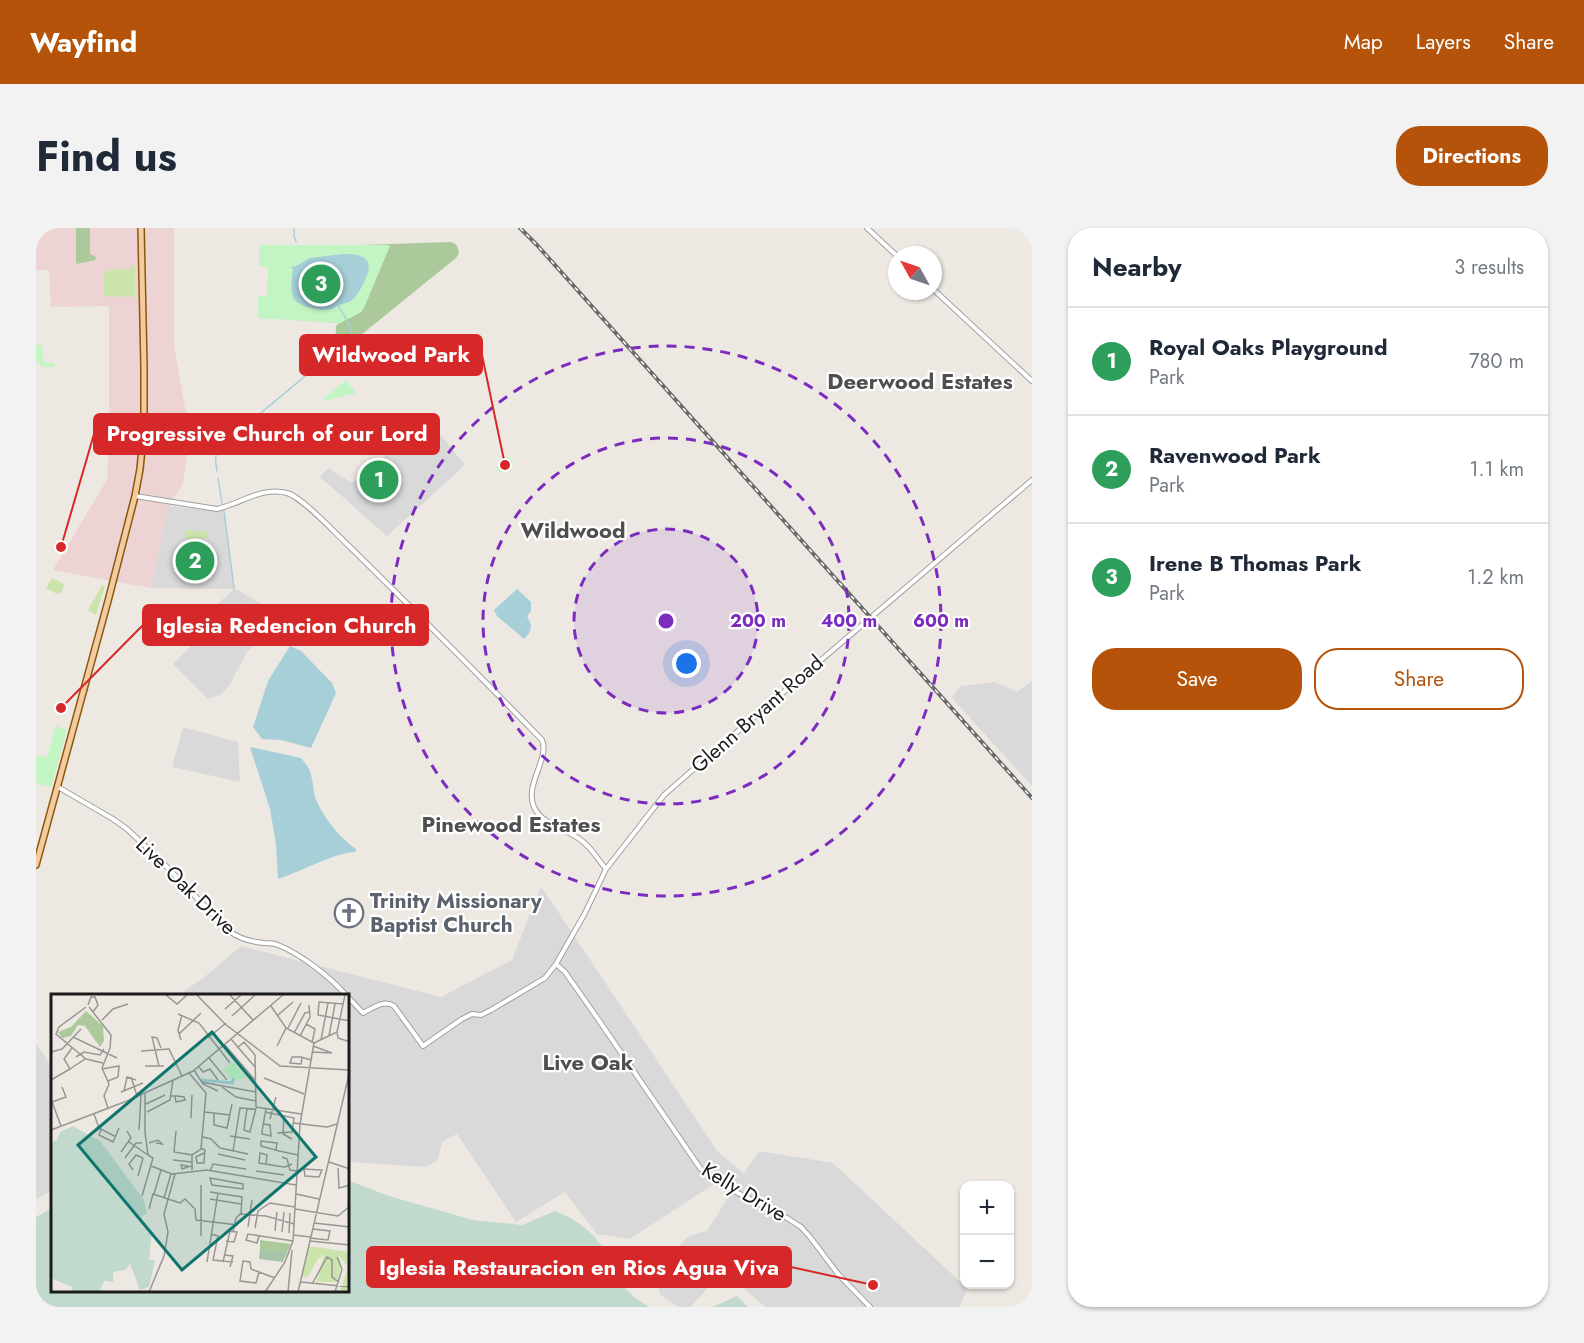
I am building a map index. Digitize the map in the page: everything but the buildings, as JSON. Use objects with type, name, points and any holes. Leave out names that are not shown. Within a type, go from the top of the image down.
[{"type":"main road","points":[[36,866],[135,496],[144,427],[141,228]]},
{"type":"street","points":[[867,228],[888,248]]},
{"type":"street","points":[[942,297],[1032,381]]},
{"type":"street","name":"Glenn Bryant Road","points":[[556,964],[585,913],[606,869],[664,795],[1032,480]]},
{"type":"street","points":[[135,496],[217,509],[228,507],[264,492],[283,492],[295,497],[391,587],[542,740],[544,748],[532,787],[533,806],[547,821],[584,842],[606,869]]},
{"type":"street","name":"Live Oak Drive","points":[[58,787],[127,829],[229,931],[251,942],[277,944],[326,975],[345,994]]},
{"type":"street","name":"Live Oak Drive","points":[[350,999],[363,1013],[383,1003],[394,1006],[423,1046],[462,1019],[472,1014],[481,1015],[538,983],[556,964]]},
{"type":"street","name":"Kelly Drive","points":[[556,964],[572,981],[700,1168],[736,1192],[801,1227],[838,1274],[870,1307]]},
{"type":"shaded area","points":[[36,228],[174,228],[174,346],[190,435],[183,484],[168,507],[151,588],[53,570],[107,480],[109,306],[51,307],[49,270],[36,270]]},
{"type":"shaded area","points":[[429,421],[465,465],[387,536],[320,477],[328,468],[352,483]]},
{"type":"shaded area","points":[[168,506],[224,511],[234,588],[263,605],[280,620],[247,652],[229,686],[221,695],[208,699],[173,664],[195,642],[186,632],[234,589],[151,588]]},
{"type":"shaded area","points":[[1032,681],[1032,786],[952,698],[960,686],[995,682],[1017,692]]},
{"type":"shaded area","points":[[183,727],[238,742],[240,782],[172,767]]},
{"type":"shaded area","points":[[541,886],[718,1152],[744,1173],[759,1151],[833,1163],[960,1282],[960,1289],[968,1289],[959,1307],[765,1307],[724,1271],[690,1307],[679,1307],[660,1295],[654,1270],[689,1236],[707,1231],[730,1194],[714,1184],[630,1239],[597,1234],[565,1192],[516,1222],[457,1134],[442,1142],[438,1160],[426,1167],[350,1162],[350,994],[180,994],[202,979],[241,946],[441,997],[512,960]]},
{"type":"shaded area","points":[[36,1043],[49,1063],[51,1062],[51,1192],[36,1199]]},
{"type":"green space","points":[[76,228],[90,228],[90,254],[96,257],[95,260],[76,264]]},
{"type":"green space","points":[[451,242],[458,249],[459,253],[456,258],[335,356],[336,326],[339,323],[298,320],[358,314],[362,311],[382,264],[361,245]]},
{"type":"green space","points":[[259,245],[390,246],[364,308],[358,314],[340,323],[258,318],[258,296],[267,296],[268,267],[259,266]]},
{"type":"green space","points":[[132,264],[135,267],[135,297],[104,296],[104,274],[113,269],[130,269]]},
{"type":"green space","points":[[36,345],[42,345],[43,362],[55,363],[55,367],[41,367],[36,361]]},
{"type":"green space","points":[[346,380],[356,393],[324,401],[323,399]]},
{"type":"green space","points":[[508,456],[514,463],[501,474],[496,468]]},
{"type":"green space","points":[[381,469],[392,477],[384,488],[363,478],[368,471],[374,475]]},
{"type":"green space","points":[[185,530],[207,532],[208,538],[185,540]]},
{"type":"green space","points":[[193,555],[211,556],[209,559],[212,567],[178,569],[180,557],[190,558]]},
{"type":"green space","points":[[52,578],[64,584],[62,590],[57,594],[46,588]]},
{"type":"green space","points":[[102,585],[105,586],[96,615],[88,610]]},
{"type":"green space","points":[[56,726],[67,730],[51,787],[36,783],[36,756],[47,757]]},
{"type":"green space","points":[[350,1181],[389,1196],[473,1220],[522,1225],[555,1211],[582,1225],[603,1247],[631,1254],[621,1284],[649,1307],[36,1307],[36,1217],[51,1209],[51,1292],[350,1292]]},
{"type":"green space","points":[[737,1296],[748,1307],[713,1307]]},
{"type":"water","points":[[343,254],[362,256],[368,262],[368,273],[360,291],[354,298],[327,310],[310,308],[295,301],[292,290],[292,266],[310,258]]},
{"type":"water","points":[[517,589],[531,602],[531,611],[527,616],[531,629],[524,639],[497,616],[494,610]]},
{"type":"water","points":[[290,646],[301,651],[332,683],[336,693],[311,748],[281,740],[262,739],[253,727],[268,681]]},
{"type":"water","points":[[250,747],[301,758],[309,769],[315,797],[322,812],[338,833],[356,849],[356,852],[329,859],[278,879],[276,844],[270,809]]},
{"type":"waterway","points":[[294,228],[296,242]]},
{"type":"waterway","points":[[217,471],[216,455],[226,442],[352,337],[349,324],[338,305]]},
{"type":"waterway","points":[[218,478],[222,503]]},
{"type":"waterway","points":[[224,511],[234,588]]},
{"type":"railway","points":[[520,228],[1032,798]]},
{"type":"place","name":"Irene B Thomas Park","points":[[321,284]]},
{"type":"place","name":"Wildwood Park","points":[[505,465]]},
{"type":"place","name":"Royal Oaks Playground","points":[[379,480]]},
{"type":"place","name":"Progressive Church of our Lord","points":[[61,547]]},
{"type":"place","name":"Ravenwood Park","points":[[195,561]]},
{"type":"place","name":"Iglesia Redencion Church","points":[[61,708]]},
{"type":"place","name":"Trinity Missionary Baptist Church","points":[[349,913]]},
{"type":"place","name":"Iglesia Restauracion en Rios Agua Viva","points":[[873,1285]]},
{"type":"district","name":"Deerwood Estates","points":[[920,381]]},
{"type":"district","name":"Wildwood","points":[[573,530]]},
{"type":"district","name":"Pinewood Estates","points":[[511,824]]},
{"type":"district","name":"Live Oak","points":[[588,1062]]}]
